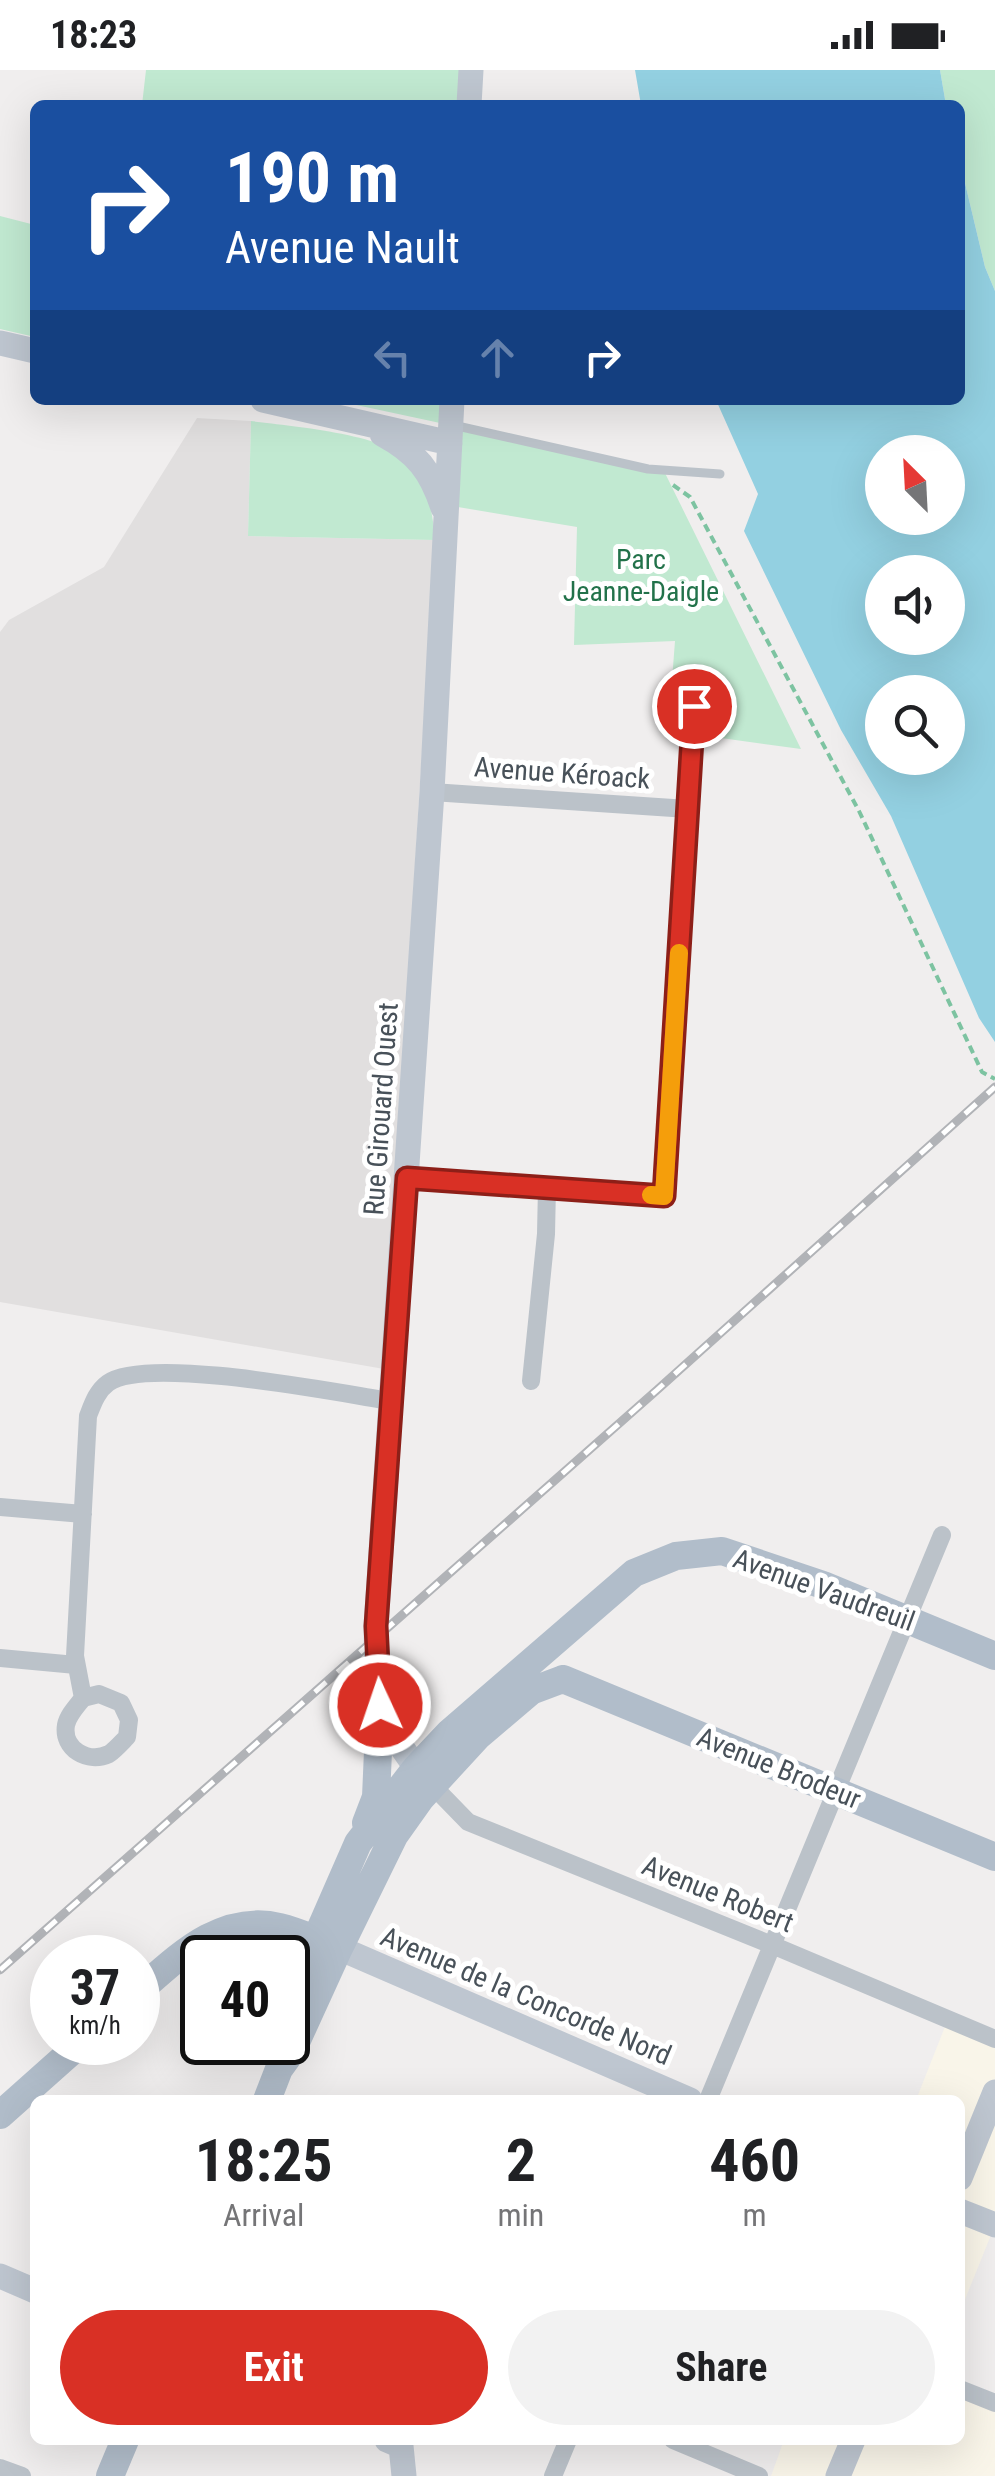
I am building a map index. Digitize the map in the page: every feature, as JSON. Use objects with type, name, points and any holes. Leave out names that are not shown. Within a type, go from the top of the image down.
[{"type":"main road","name":"Avenue Vaudreuil","points":[[424,1777],[448,1734],[634,1573],[676,1556],[722,1551],[823,1586],[995,1656]]},
{"type":"main road","points":[[358,1843],[424,1777],[531,1690],[563,1679],[556,1661],[556,1641]]},
{"type":"main road","name":"Avenue Brodeur","points":[[563,1679],[995,1857]]},
{"type":"main road","points":[[310,1995],[376,1797],[380,1705]]},
{"type":"main road","points":[[310,1978],[424,1777]]},
{"type":"main road","points":[[160,1972],[206,1937],[227,1928],[275,1926],[327,1943]]},
{"type":"main road","points":[[0,2116],[57,2065]]},
{"type":"main road","points":[[269,2095],[278,2065]]},
{"type":"main road","points":[[110,2476],[122,2445]]},
{"type":"street","points":[[469,100],[471,70]]},
{"type":"street","points":[[0,343],[30,350]]},
{"type":"street","points":[[282,405],[364,425],[398,443],[421,462],[436,488],[445,516]]},
{"type":"street","points":[[364,425],[451,422]]},
{"type":"street","name":"Rue Girouard Ouest","points":[[380,1705],[376,1626],[432,792],[451,422]]},
{"type":"street","points":[[407,1178],[664,1196],[696,673]]},
{"type":"street","name":"Avenue Kéroack","points":[[432,792],[688,809]]},
{"type":"street","points":[[531,1380],[547,1187]]},
{"type":"street","points":[[83,1698],[75,1656],[88,1416],[96,1396],[110,1382],[131,1374],[249,1378],[391,1401]]},
{"type":"street","points":[[0,1507],[83,1514]]},
{"type":"street","points":[[710,2095],[942,1535]]},
{"type":"street","points":[[0,1658],[76,1664]]},
{"type":"street","points":[[380,1705],[424,1777]]},
{"type":"street","name":"Avenue Robert","points":[[424,1777],[468,1822],[995,2039]]},
{"type":"street","name":"Avenue de la Concorde Nord","points":[[327,1943],[678,2095]]},
{"type":"street","points":[[965,2166],[995,2092]]},
{"type":"street","points":[[965,2213],[995,2225]]},
{"type":"street","points":[[0,2276],[30,2289]]},
{"type":"street","points":[[965,2391],[995,2403]]},
{"type":"street","points":[[397,2445],[404,2476]]},
{"type":"street","points":[[553,2476],[566,2445]]},
{"type":"street","points":[[684,2445],[759,2476]]},
{"type":"street","points":[[838,2476],[851,2445]]},
{"type":"street","points":[[0,2468],[22,2476]]},
{"type":"lane","points":[[451,422],[648,469],[720,474]]},
{"type":"path","points":[[648,469],[690,497],[858,811],[982,1072],[995,1079]]},
{"type":"shaded area","points":[[197,418],[251,421],[248,536],[435,540],[384,1369],[0,1302],[0,632],[9,620],[104,567]]},
{"type":"shaded area","points":[[948,2019],[995,2041],[995,2225],[965,2300],[965,2095],[918,2095]]},
{"type":"shaded area","points":[[965,2391],[995,2403],[995,2476],[771,2476],[782,2445],[965,2445]]},
{"type":"green space","points":[[146,70],[471,70],[470,100],[143,100]]},
{"type":"green space","points":[[940,70],[995,70],[995,291],[985,267],[965,183],[965,100],[945,100]]},
{"type":"green space","points":[[0,216],[30,224],[30,336],[0,329]]},
{"type":"green space","name":"Parc Jeanne-Daigle","points":[[356,405],[456,405],[454,425],[663,469],[801,749],[721,738],[719,696],[671,693],[675,641],[574,645],[577,527],[452,506],[454,426]]},
{"type":"green space","points":[[251,421],[339,433],[404,454],[416,465],[423,480],[435,540],[248,536]]},
{"type":"water","points":[[635,70],[940,70],[945,100],[640,100]]},
{"type":"water","points":[[965,183],[985,267],[995,291],[995,1042],[979,1018],[891,816],[867,775],[965,775],[965,675],[865,675],[865,771],[744,531],[758,494],[718,405],[965,405]]},
{"type":"railway","points":[[0,1970],[995,1087]]},
{"type":"slow traffic","points":[[651,1195],[664,1196],[679,953]]},
{"type":"route","points":[[380,1705],[376,1626],[407,1178],[664,1196],[694,706]]}]
